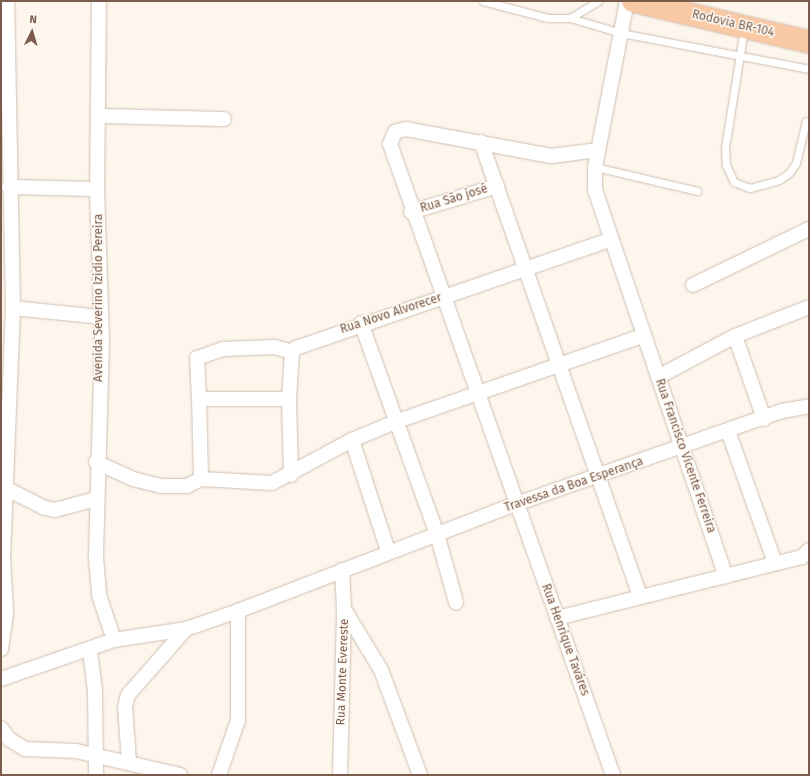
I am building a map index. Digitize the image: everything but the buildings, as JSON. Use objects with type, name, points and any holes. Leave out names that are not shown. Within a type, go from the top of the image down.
[{"type":"highway","name":"Rodovia BR-104","points":[[633,1],[809,42]]},
{"type":"street","points":[[1,649],[6,612],[3,558],[4,486],[12,308],[6,257],[9,187],[8,1]]},
{"type":"street","name":"Avenida Severino Izidio Pereira","points":[[98,1],[100,116],[97,189],[101,317],[96,499],[99,594],[114,640]]},
{"type":"street","name":"Rua Francisco Vicente Ferreira","points":[[627,1],[594,167],[595,190],[609,240],[642,336],[658,377],[726,576]]},
{"type":"street","points":[[100,116],[224,119]]},
{"type":"street","name":"Rua Henrique Taváres","points":[[481,142],[406,129],[395,132],[391,136],[390,153],[478,394],[613,775]]},
{"type":"street","points":[[481,142],[551,156],[598,150]]},
{"type":"street","points":[[481,142],[640,595]]},
{"type":"street","name":"Rua São josé","points":[[412,212],[497,186]]},
{"type":"street","points":[[9,187],[97,189]]},
{"type":"street","points":[[693,285],[809,229]]},
{"type":"street","name":"Rua Novo Alvorecer","points":[[292,352],[306,342],[609,240]]},
{"type":"street","points":[[658,377],[735,336],[809,307]]},
{"type":"street","points":[[12,308],[101,317]]},
{"type":"street","points":[[361,323],[395,422],[437,534],[456,602]]},
{"type":"street","points":[[96,462],[133,479],[161,486],[187,486],[201,479],[272,483],[291,475],[352,440],[395,422],[560,366],[642,336]]},
{"type":"street","points":[[735,336],[764,418]]},
{"type":"street","points":[[201,479],[197,358],[223,348],[275,347],[292,352],[289,399],[291,475]]},
{"type":"street","points":[[199,399],[289,399]]},
{"type":"street","name":"Travessa da Boa Esperança","points":[[1,679],[90,651],[114,640],[186,629],[238,611],[388,551],[516,504],[764,418],[809,406]]},
{"type":"street","points":[[728,431],[775,564]]},
{"type":"street","points":[[352,440],[388,551]]},
{"type":"street","points":[[4,486],[45,508],[55,510],[96,499]]},
{"type":"street","points":[[557,618],[640,595],[802,557],[809,550]]},
{"type":"street","name":"Rua Monte Evereste","points":[[340,775],[344,609],[342,570]]},
{"type":"street","points":[[344,609],[381,670],[420,775]]},
{"type":"street","points":[[219,775],[238,720],[238,611]]},
{"type":"street","points":[[129,761],[125,707],[128,695],[186,629]]},
{"type":"street","points":[[90,651],[98,758],[96,775]]},
{"type":"street","points":[[1,728],[9,740],[25,749],[76,751],[98,758],[129,761],[180,775]]},
{"type":"lane","points":[[483,1],[548,18],[570,18],[621,33],[809,69]]},
{"type":"lane","points":[[570,18],[598,1]]},
{"type":"lane","points":[[745,27],[724,148],[726,165],[734,182],[750,188],[780,180],[789,173],[796,163],[806,121]]},
{"type":"lane","points":[[594,167],[697,191]]}]
